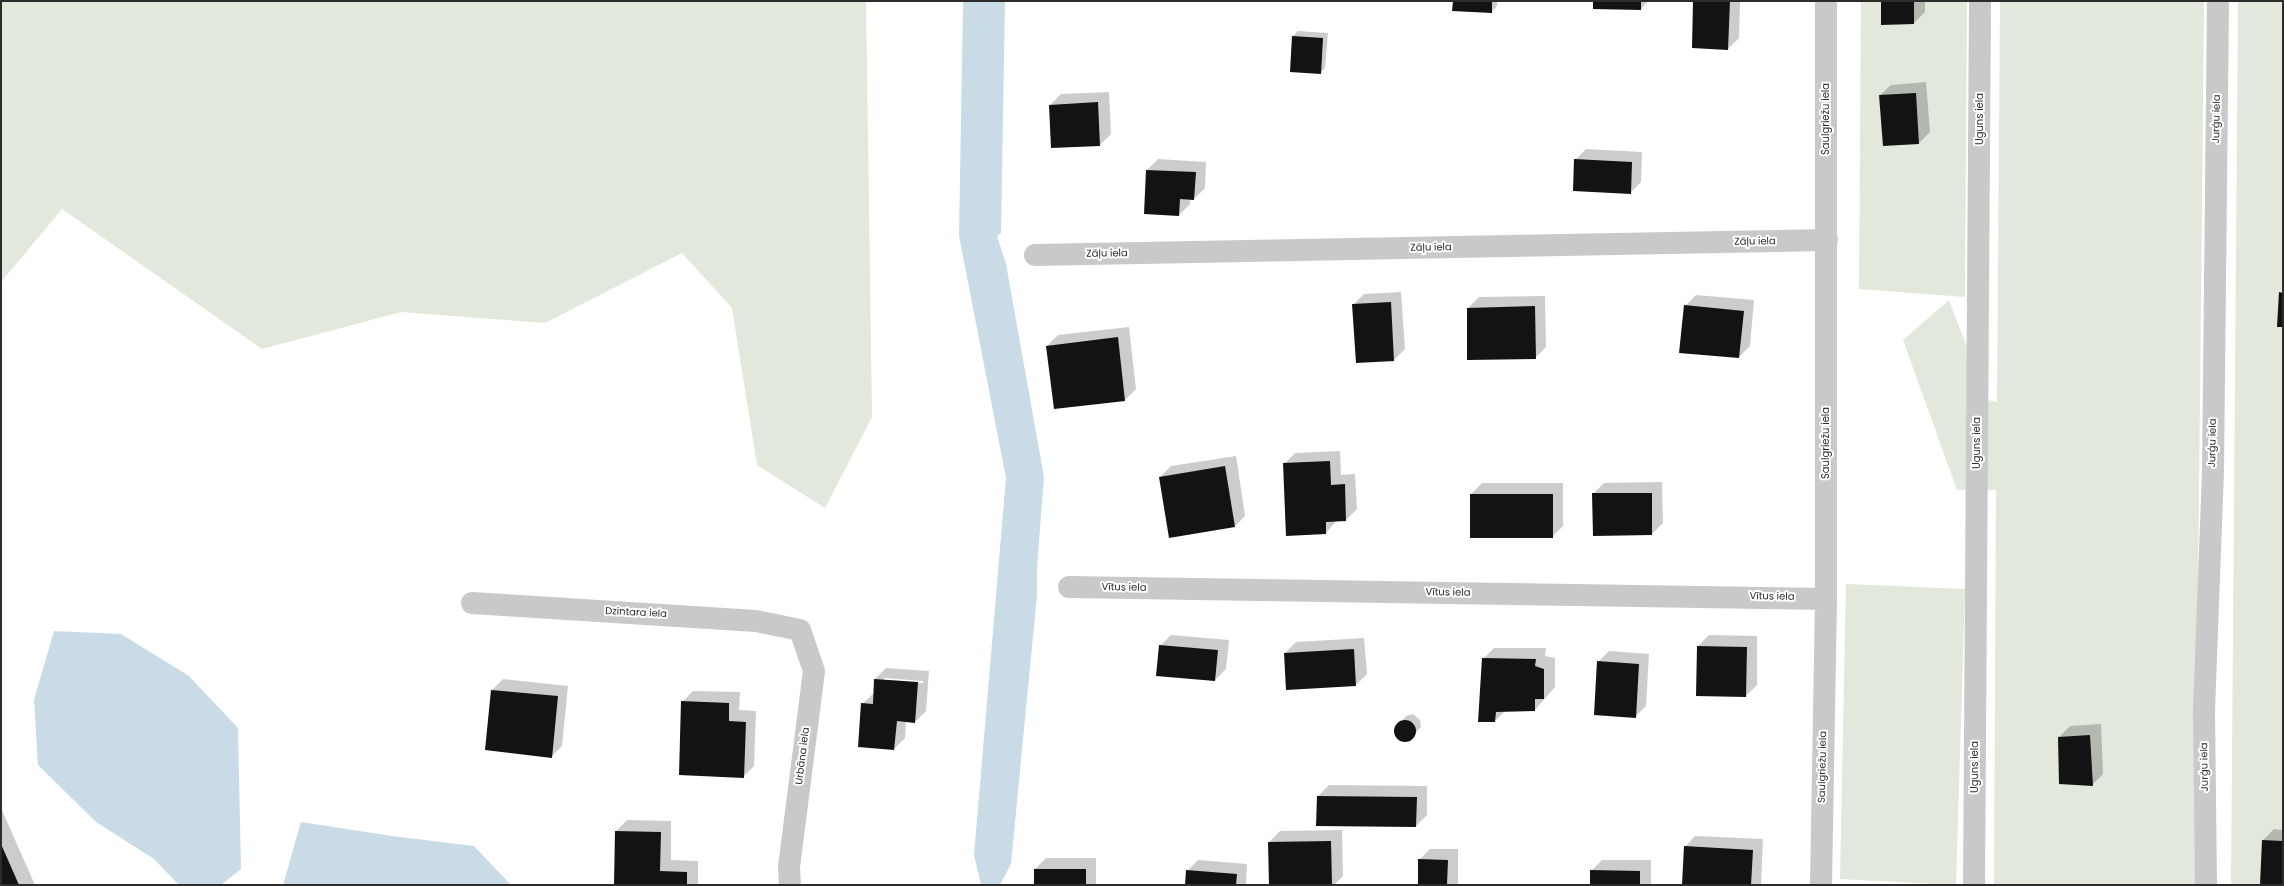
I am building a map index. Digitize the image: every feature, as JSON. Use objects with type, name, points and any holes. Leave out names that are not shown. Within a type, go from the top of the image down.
[{"type":"street","name":"Saulgriežu iela","points":[[1821,885],[1826,599],[1826,1]]},
{"type":"street","name":"Uguns iela","points":[[1974,885],[1980,1]]},
{"type":"street","name":"Jurģu iela","points":[[2206,885],[2204,711],[2213,471],[2218,1]]},
{"type":"street","name":"Zāļu iela","points":[[1035,255],[1826,240]]},
{"type":"street","name":"Vītus iela","points":[[1070,587],[1826,599]]},
{"type":"street","name":"Dzintara iela","points":[[472,604],[756,620],[800,630]]},
{"type":"street","name":"Urbāna iela","points":[[790,885],[789,867],[814,672],[800,630]]},
{"type":"shaded area","points":[[1,1],[866,1],[872,417],[825,508],[757,465],[732,308],[682,253],[545,323],[401,312],[262,349],[62,209],[1,282]]},
{"type":"shaded area","points":[[1861,1],[1967,1],[1965,297],[1859,289]]},
{"type":"shaded area","points":[[2000,1],[2204,1],[2195,885],[1994,885],[1996,490],[1957,490],[1903,340],[1949,300],[1987,400],[1997,402]]},
{"type":"shaded area","points":[[2238,1],[2283,1],[2283,885],[2231,885]]},
{"type":"shaded area","points":[[1846,584],[1965,589],[1956,885],[1840,879]]},
{"type":"water","points":[[963,1],[1005,1],[1001,233],[997,236],[1006,264],[1044,477],[1037,567],[1037,595],[1011,864],[1000,885],[981,885],[974,855],[1006,478],[959,236]]},
{"type":"water","points":[[54,631],[121,634],[189,676],[238,728],[241,869],[221,885],[179,885],[154,859],[96,822],[38,765],[34,700]]},
{"type":"water","points":[[301,822],[392,836],[474,846],[511,885],[283,885]]},
{"type":"building","points":[[1453,1],[1492,1],[1492,13],[1452,11]]},
{"type":"building","points":[[1593,1],[1641,1],[1641,10],[1593,9]]},
{"type":"building","points":[[1693,1],[1730,1],[1728,50],[1692,48]]},
{"type":"building","points":[[1881,1],[1914,1],[1914,24],[1881,25]]},
{"type":"building","points":[[1292,36],[1323,38],[1321,74],[1290,72]]},
{"type":"building","points":[[1916,93],[1919,144],[1883,146],[1879,95]]},
{"type":"building","points":[[1098,102],[1100,146],[1051,148],[1049,105]]},
{"type":"building","points":[[1574,159],[1632,162],[1631,194],[1573,191]]},
{"type":"building","points":[[1146,170],[1196,172],[1194,200],[1180,199],[1179,216],[1144,214]]},
{"type":"building","points":[[2279,292],[2283,293],[2283,327],[2277,327]]},
{"type":"building","points":[[1391,302],[1394,361],[1356,363],[1352,304]]},
{"type":"building","points":[[1684,305],[1744,311],[1739,358],[1679,353]]},
{"type":"building","points":[[1535,306],[1536,359],[1467,360],[1467,308]]},
{"type":"building","points":[[1118,337],[1125,401],[1054,409],[1046,346]]},
{"type":"building","points":[[1330,461],[1331,485],[1345,484],[1346,521],[1326,522],[1326,534],[1286,536],[1283,463]]},
{"type":"building","points":[[1225,466],[1235,527],[1169,538],[1159,477]]},
{"type":"building","points":[[1592,493],[1652,493],[1652,535],[1593,536]]},
{"type":"building","points":[[1470,494],[1553,494],[1553,538],[1470,538]]},
{"type":"building","points":[[1159,645],[1218,650],[1215,681],[1156,676]]},
{"type":"building","points":[[1697,646],[1747,647],[1746,697],[1696,696]]},
{"type":"building","points":[[1354,649],[1356,686],[1286,690],[1284,653]]},
{"type":"building","points":[[1482,658],[1536,659],[1535,666],[1544,669],[1544,699],[1535,699],[1535,711],[1496,712],[1495,722],[1478,722]]},
{"type":"building","points":[[1597,661],[1639,664],[1636,718],[1594,715]]},
{"type":"building","points":[[874,679],[918,682],[915,723],[897,721],[894,750],[858,747],[861,703],[873,704]]},
{"type":"building","points":[[491,690],[558,696],[552,758],[485,750]]},
{"type":"building","points":[[681,701],[729,703],[729,721],[746,722],[744,778],[679,775]]},
{"type":"building","points":[[1405,720],[1413,723],[1416,731],[1413,739],[1405,742],[1397,739],[1394,731],[1397,723]]},
{"type":"building","points":[[2090,735],[2093,786],[2059,784],[2058,737]]},
{"type":"building","points":[[1317,796],[1417,797],[1416,827],[1316,826]]},
{"type":"building","points":[[615,831],[661,832],[660,871],[687,872],[687,885],[614,885]]},
{"type":"building","points":[[2262,840],[2283,841],[2283,885],[2260,885]]},
{"type":"building","points":[[1331,841],[1332,885],[1269,885],[1268,842]]},
{"type":"building","points":[[1,844],[19,885],[1,885]]},
{"type":"building","points":[[1684,846],[1753,850],[1751,885],[1682,885]]},
{"type":"building","points":[[1418,859],[1448,860],[1447,885],[1418,885]]},
{"type":"building","points":[[1034,869],[1086,869],[1086,885],[1034,885]]},
{"type":"building","points":[[1186,870],[1237,874],[1236,885],[1185,885]]},
{"type":"building","points":[[1590,870],[1640,871],[1640,885],[1590,885]]}]
